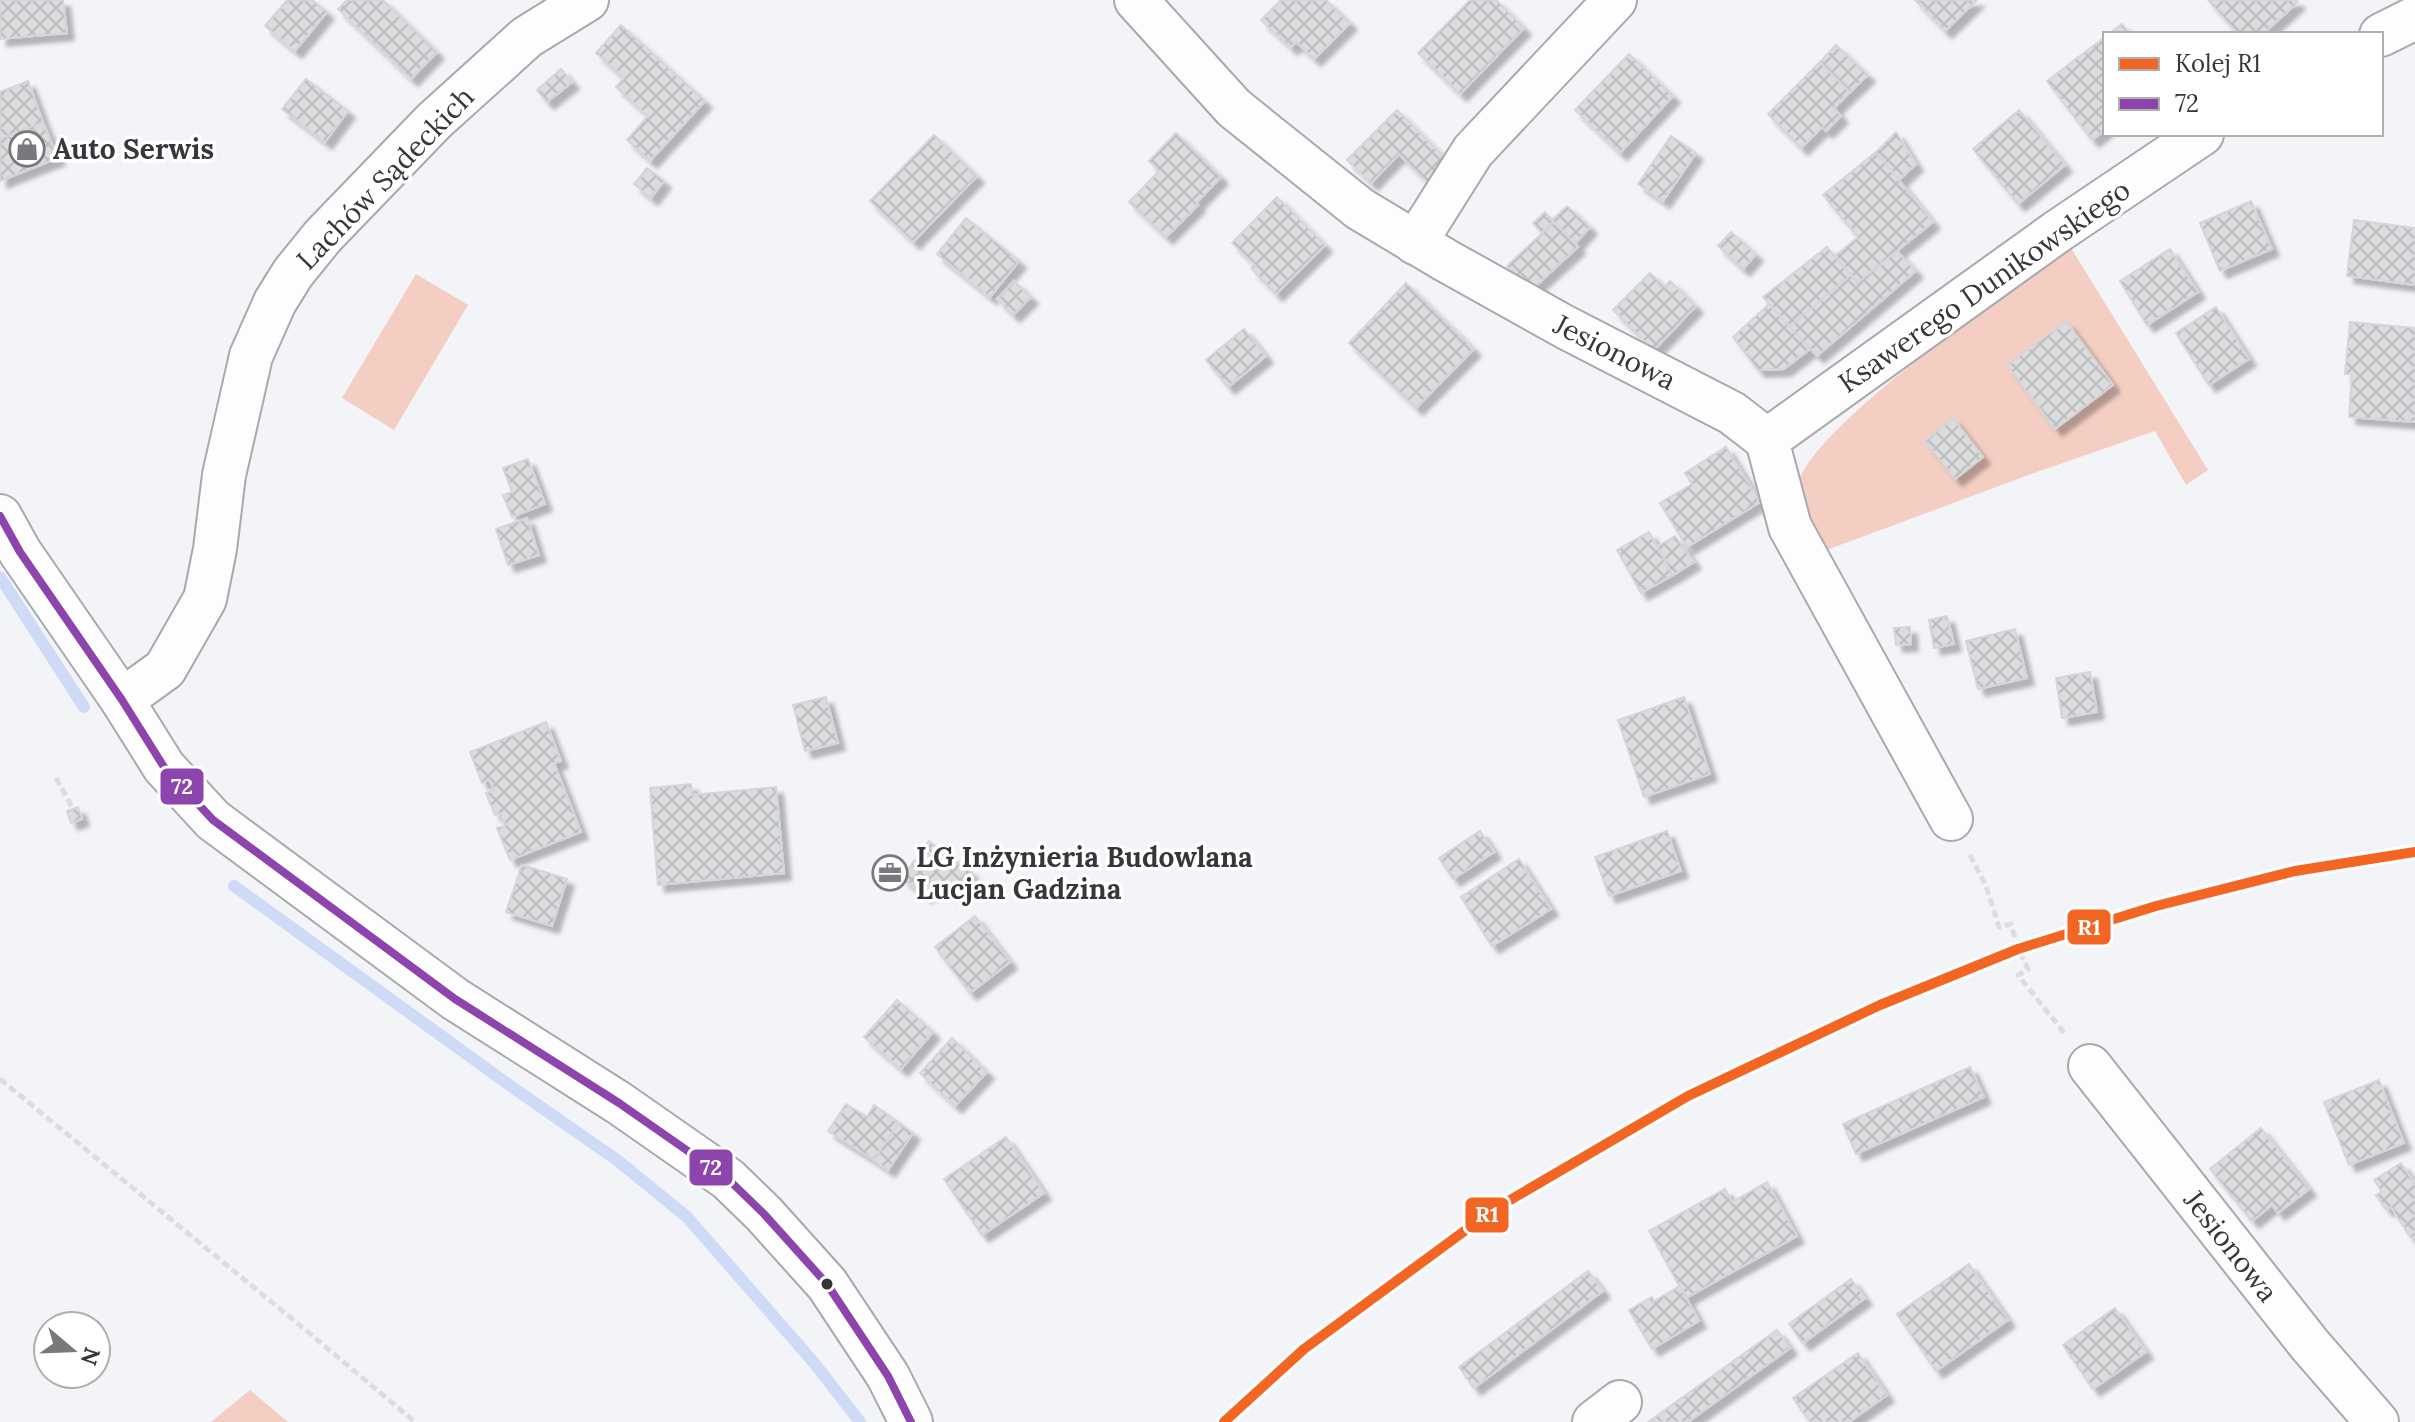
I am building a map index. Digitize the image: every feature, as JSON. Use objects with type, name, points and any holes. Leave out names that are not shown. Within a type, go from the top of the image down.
[{"type":"street","name":"Lachów Sądeckich","points":[[122,700],[165,669],[205,599],[224,475],[251,356],[275,302],[293,273],[323,236],[434,121],[527,37],[587,0]]},
{"type":"street","name":"Jesionowa","points":[[1136,0],[1234,108],[1360,209],[1565,327],[1732,413],[1767,440]]},
{"type":"street","points":[[1415,243],[1473,151],[1615,0]]},
{"type":"street","points":[[2383,34],[2415,18]]},
{"type":"street","name":"Ksawerego Dunikowskiego","points":[[1767,440],[2058,231],[2199,136]]},
{"type":"street","points":[[1767,440],[1790,527],[1951,819]]},
{"type":"street","points":[[0,516],[20,552],[164,767],[213,820],[455,999],[619,1103],[728,1179],[827,1284],[888,1376],[911,1422]]},
{"type":"street","name":"Jesionowa","points":[[2090,1066],[2310,1345],[2377,1422]]},
{"type":"path","points":[[56,778],[73,809]]},
{"type":"path","points":[[1951,819],[1986,886],[1999,927],[2011,924],[2028,969],[2018,975],[2090,1066]]},
{"type":"path","points":[[0,1079],[415,1422]]},
{"type":"shaded area","points":[[2071,248],[2208,470],[2186,485],[2155,431],[1824,551],[1806,522],[1799,506],[1797,490],[1808,465],[1834,433],[1871,398],[1962,326]]},
{"type":"shaded area","points":[[416,274],[468,305],[394,430],[342,398]]},
{"type":"shaded area","points":[[250,1390],[288,1422],[211,1422]]},
{"type":"building","points":[[0,0],[63,0],[67,33],[0,39]]},
{"type":"building","points":[[287,0],[312,0],[327,12],[295,51],[265,26]]},
{"type":"building","points":[[347,0],[383,0],[437,52],[411,79],[338,9]]},
{"type":"building","points":[[1281,0],[1326,0],[1350,23],[1314,59],[1296,42],[1291,48],[1261,20]]},
{"type":"building","points":[[1470,0],[1496,0],[1524,28],[1460,94],[1418,53]]},
{"type":"building","points":[[1915,0],[1977,0],[1945,31]]},
{"type":"building","points":[[2208,0],[2298,2],[2265,32],[2236,32]]},
{"type":"building","points":[[2122,24],[2128,32],[2112,32]]},
{"type":"building","points":[[621,25],[705,101],[650,161],[627,140],[648,116],[616,87],[624,78],[596,53]]},
{"type":"building","points":[[2103,39],[2103,132],[2092,140],[2047,81]]},
{"type":"building","points":[[1836,45],[1868,75],[1850,92],[1820,62]]},
{"type":"building","points":[[1629,54],[1673,96],[1620,153],[1575,110]]},
{"type":"building","points":[[1820,62],[1850,92],[1834,108],[1841,116],[1826,131],[1822,127],[1801,148],[1768,114]]},
{"type":"building","points":[[561,69],[572,82],[547,102],[537,90]]},
{"type":"building","points":[[306,79],[348,111],[325,142],[282,109]]},
{"type":"building","points":[[28,81],[43,122],[0,139],[0,92]]},
{"type":"building","points":[[1397,110],[1448,161],[1427,182],[1399,154],[1371,183],[1347,160]]},
{"type":"building","points":[[2019,110],[2065,165],[2018,204],[1973,149]]},
{"type":"building","name":"Auto Serwis","points":[[43,122],[58,158],[0,181],[0,139]]},
{"type":"building","points":[[1896,132],[1916,164],[1899,180],[1876,152]]},
{"type":"building","points":[[1176,133],[1221,177],[1166,237],[1129,202],[1159,171],[1149,161]]},
{"type":"building","points":[[934,135],[977,176],[913,242],[870,201]]},
{"type":"building","points":[[1671,136],[1696,153],[1663,201],[1638,184]]},
{"type":"building","points":[[1876,152],[1933,222],[1857,283],[1835,256],[1858,237],[1823,195]]},
{"type":"building","points":[[647,168],[664,181],[651,198],[634,184]]},
{"type":"building","points":[[1277,197],[1325,245],[1276,294],[1251,268],[1255,265],[1232,243]]},
{"type":"building","points":[[2251,201],[2272,249],[2220,271],[2200,223]]},
{"type":"building","points":[[1567,206],[1590,227],[1575,244],[1552,220]]},
{"type":"building","points":[[1545,212],[1554,222],[1542,233],[1533,223]]},
{"type":"building","points":[[966,218],[1019,261],[990,297],[937,254]]},
{"type":"building","points":[[2354,220],[2415,228],[2415,285],[2347,276]]},
{"type":"building","points":[[1554,222],[1578,247],[1530,291],[1507,266]]},
{"type":"building","points":[[1731,232],[1756,254],[1743,269],[1718,246]]},
{"type":"building","points":[[1827,247],[1851,275],[1789,327],[1763,297]]},
{"type":"building","points":[[2170,249],[2198,292],[2147,325],[2120,281]]},
{"type":"building","points":[[1897,251],[1916,271],[1817,356],[1789,327],[1851,275],[1857,283]]},
{"type":"building","points":[[1650,273],[1665,287],[1670,281],[1696,306],[1654,350],[1613,310]]},
{"type":"building","points":[[1014,281],[1031,297],[1013,315],[997,299]]},
{"type":"building","points":[[1406,283],[1474,349],[1416,408],[1349,343]]},
{"type":"building","points":[[1769,304],[1810,349],[1784,369],[1758,370],[1733,337]]},
{"type":"building","points":[[2216,307],[2249,359],[2209,385],[2176,333]]},
{"type":"building","points":[[2066,321],[2113,385],[2055,429],[2007,365]]},
{"type":"building","points":[[2350,322],[2415,328],[2415,422],[2349,417],[2352,374],[2345,374]]},
{"type":"building","points":[[1244,329],[1266,356],[1228,387],[1206,360]]},
{"type":"building","points":[[1953,418],[1983,457],[1955,479],[1925,441]]},
{"type":"building","points":[[1726,447],[1760,502],[1687,547],[1660,503],[1692,484],[1685,473]]},
{"type":"building","points":[[528,459],[545,504],[512,517],[503,495],[512,492],[503,468]]},
{"type":"building","points":[[527,518],[539,555],[508,565],[496,529]]},
{"type":"building","points":[[1649,532],[1673,575],[1641,593],[1617,550]]},
{"type":"building","points":[[1675,536],[1694,562],[1673,575],[1657,547]]},
{"type":"building","points":[[1947,616],[1954,644],[1934,648],[1929,620]]},
{"type":"building","points":[[1910,627],[1911,644],[1896,645],[1894,628]]},
{"type":"building","points":[[2015,629],[2027,678],[1978,689],[1966,641]]},
{"type":"building","points":[[2090,672],[2097,712],[2062,718],[2056,678]]},
{"type":"building","points":[[826,697],[838,743],[805,751],[793,705]]},
{"type":"building","points":[[1684,697],[1710,774],[1644,797],[1618,720]]},
{"type":"building","points":[[546,722],[561,761],[554,763],[581,832],[510,860],[497,828],[505,826],[500,813],[495,815],[486,793],[494,790],[489,779],[482,783],[470,752]]},
{"type":"building","points":[[691,784],[692,795],[776,787],[784,873],[658,885],[650,788]]},
{"type":"building","points":[[78,807],[82,819],[71,823],[67,811]]},
{"type":"building","points":[[1480,831],[1494,852],[1453,879],[1439,858]]},
{"type":"building","points":[[1667,831],[1681,871],[1609,896],[1595,857]]},
{"type":"building","points":[[929,841],[971,872],[955,895],[936,881],[926,896],[902,878]]},
{"type":"building","points":[[1519,859],[1551,909],[1492,946],[1461,897]]},
{"type":"building","points":[[522,865],[567,879],[552,926],[506,912]]},
{"type":"building","points":[[975,916],[1010,962],[970,993],[935,947]]},
{"type":"building","points":[[897,1000],[933,1032],[901,1069],[864,1037]]},
{"type":"building","points":[[952,1038],[987,1072],[955,1106],[920,1073]]},
{"type":"building","points":[[1970,1067],[1984,1097],[1856,1154],[1843,1124]]},
{"type":"building","points":[[2379,1080],[2404,1143],[2349,1165],[2324,1102]]},
{"type":"building","points":[[846,1104],[867,1117],[874,1105],[899,1123],[874,1160],[828,1131]]},
{"type":"building","points":[[899,1123],[913,1133],[888,1170],[874,1160]]},
{"type":"building","points":[[2261,1128],[2309,1189],[2278,1213],[2272,1205],[2252,1221],[2210,1169]]},
{"type":"building","points":[[1006,1137],[1044,1193],[982,1235],[944,1179]]},
{"type":"building","points":[[2401,1163],[2415,1182],[2415,1236],[2411,1238],[2391,1207],[2386,1209],[2376,1195],[2382,1192],[2374,1180]]},
{"type":"building","points":[[1767,1182],[1797,1236],[1686,1298],[1649,1231],[1725,1189],[1732,1202]]},
{"type":"building","points":[[1969,1264],[2008,1320],[1936,1371],[1897,1314]]},
{"type":"building","points":[[1588,1271],[1603,1291],[1474,1388],[1459,1367]]},
{"type":"building","points":[[1851,1279],[1865,1298],[1803,1343],[1789,1324]]},
{"type":"building","points":[[1680,1286],[1699,1321],[1652,1349],[1629,1310],[1652,1297],[1654,1301]]},
{"type":"building","points":[[2115,1308],[2146,1352],[2093,1389],[2063,1345]]},
{"type":"building","points":[[1777,1330],[1790,1348],[1688,1422],[1648,1422]]},
{"type":"building","points":[[1858,1353],[1887,1395],[1849,1422],[1810,1422],[1793,1398]]},
{"type":"waterway","points":[[0,577],[84,707]]},
{"type":"waterway","points":[[234,886],[617,1160],[687,1217],[815,1364],[860,1422]]},
{"type":"rail line","name":"R1","points":[[1224,1422],[1304,1349],[1493,1210],[1688,1096],[1880,1005],[2018,949],[2156,906],[2295,871],[2415,852]]},
{"type":"transit line","name":"72","points":[[0,516],[20,552],[164,767],[213,820],[455,999],[619,1103],[728,1179],[827,1284],[888,1376],[911,1422]]},
{"type":"place","name":"Auto Serwis","points":[[27,149]]},
{"type":"place","name":"LG Inżynieria Budowlana Lucjan Gadzina","points":[[890,873]]}]
